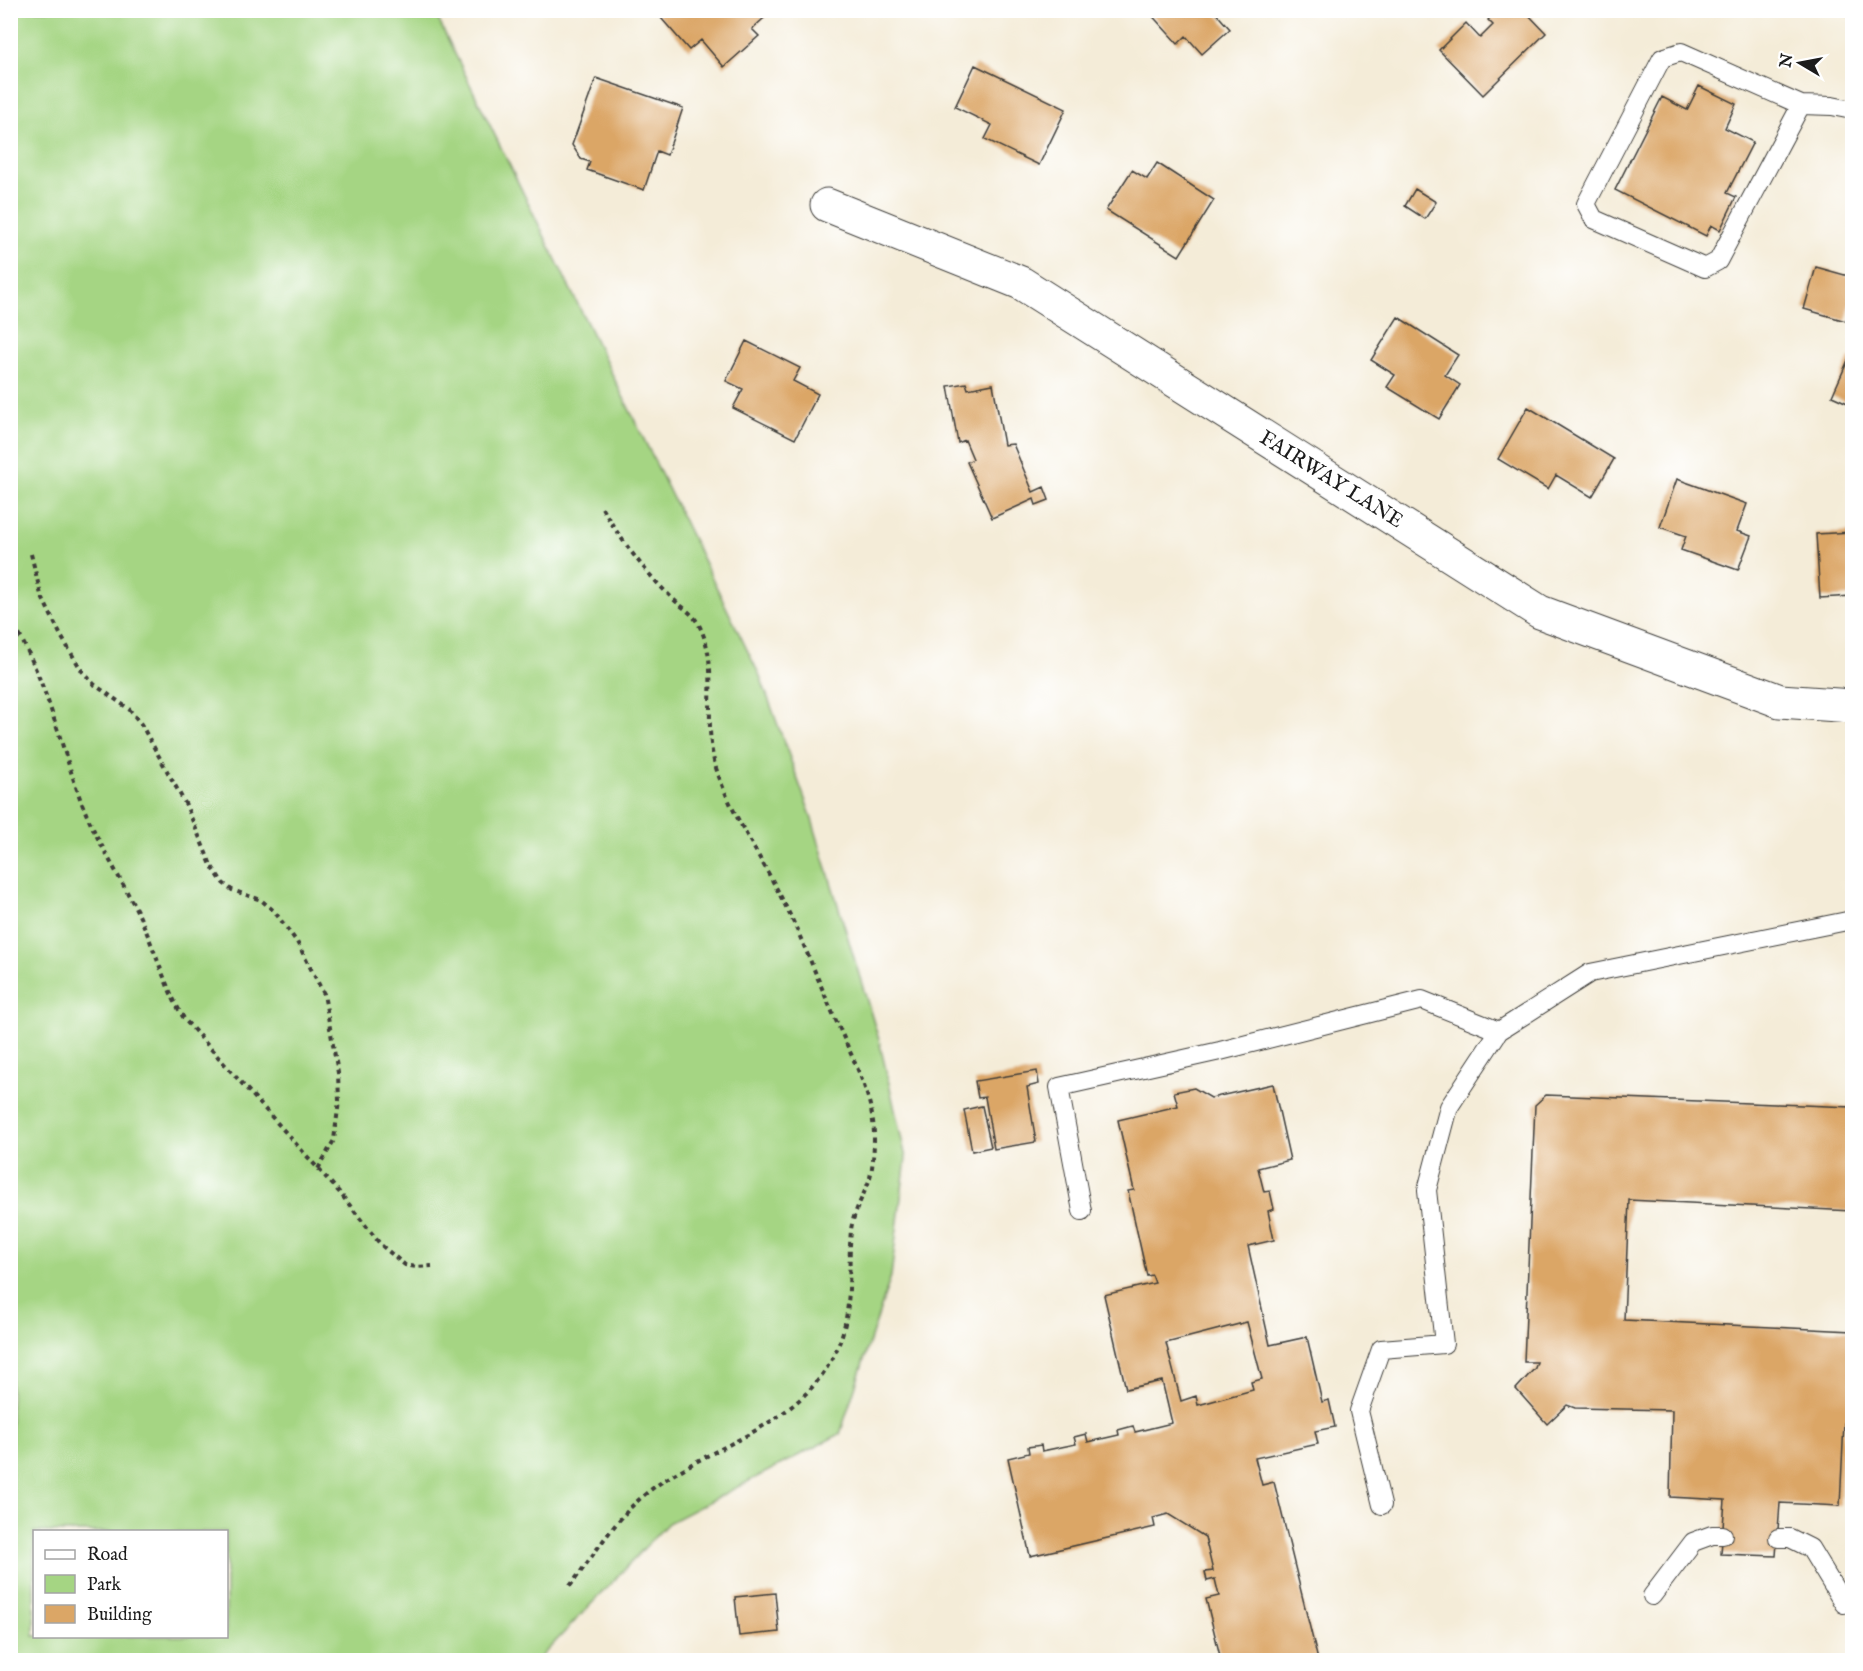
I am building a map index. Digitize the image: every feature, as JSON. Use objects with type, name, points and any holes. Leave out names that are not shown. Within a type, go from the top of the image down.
[{"type":"street","name":"FAIRWAY LANE","points":[[827,205],[1021,283],[1540,612],[1780,701],[1852,706]]},
{"type":"lane","points":[[1801,105],[1718,261],[1705,268],[1594,219],[1586,204],[1662,58],[1681,52],[1801,105],[1832,106],[1852,110]]},
{"type":"lane","points":[[1382,1505],[1359,1411],[1381,1349],[1444,1344],[1426,1190],[1449,1107],[1499,1031],[1590,973],[1852,920]]},
{"type":"lane","points":[[1082,1211],[1059,1087],[1220,1051],[1422,1000],[1499,1031]]},
{"type":"lane","points":[[1652,1596],[1693,1542],[1712,1535],[1723,1535]]},
{"type":"lane","points":[[1778,1538],[1790,1538],[1809,1548],[1844,1604]]},
{"type":"path","points":[[570,1586],[620,1520],[645,1494],[763,1427],[795,1404],[833,1357],[850,1299],[852,1225],[870,1179],[874,1135],[872,1113],[857,1069],[783,899],[729,802],[716,768],[710,749],[708,650],[699,626],[692,614],[672,598],[639,560],[615,530],[601,506]]},
{"type":"path","points":[[30,554],[41,595],[61,636],[82,671],[95,685],[129,709],[141,724],[186,805],[211,865],[223,883],[232,890],[261,900],[274,911],[297,942],[324,994],[338,1072],[339,1101],[334,1140],[318,1169]]},
{"type":"path","points":[[10,619],[33,659],[82,803],[100,842],[138,912],[176,1005],[185,1020],[340,1193],[381,1245],[405,1265],[432,1266]]},
{"type":"green space","points":[[11,10],[434,11],[760,676],[810,813],[879,1040],[906,1158],[891,1276],[840,1434],[668,1523],[538,1660],[11,1660]]},
{"type":"building","points":[[654,10],[773,10],[752,29],[759,36],[724,67],[701,40],[689,50]]},
{"type":"building","points":[[1147,10],[1213,10],[1230,29],[1202,54],[1186,36],[1178,44]]},
{"type":"building","points":[[1497,10],[1524,10],[1546,33],[1483,95],[1439,50],[1466,23],[1480,38],[1493,25],[1488,20]]},
{"type":"building","points":[[1846,10],[1852,10],[1852,18],[1844,15]]},
{"type":"building","points":[[975,65],[1066,109],[1039,165],[985,139],[992,125],[955,107]]},
{"type":"building","points":[[596,78],[683,108],[667,155],[657,151],[644,190],[587,170],[590,162],[581,159],[572,145]]},
{"type":"building","points":[[1699,86],[1736,104],[1725,128],[1753,142],[1727,193],[1736,197],[1720,230],[1711,225],[1706,236],[1615,190],[1662,97],[1687,110]]},
{"type":"building","points":[[1157,163],[1214,200],[1179,256],[1106,210],[1132,170],[1147,179]]},
{"type":"building","points":[[1415,189],[1436,202],[1425,219],[1405,206]]},
{"type":"building","points":[[1816,267],[1852,277],[1852,299],[1846,321],[1804,309]]},
{"type":"building","points":[[1398,317],[1458,355],[1445,375],[1460,385],[1439,419],[1387,387],[1395,375],[1371,360]]},
{"type":"building","points":[[746,341],[800,368],[793,381],[818,394],[795,439],[733,408],[743,389],[726,381]]},
{"type":"building","points":[[1849,358],[1852,359],[1852,405],[1832,396]]},
{"type":"building","points":[[966,383],[968,389],[993,384],[1004,445],[1013,444],[1033,492],[1044,487],[1049,500],[1036,505],[1034,499],[992,518],[967,462],[973,459],[965,440],[958,443],[948,386]]},
{"type":"building","points":[[1528,407],[1614,459],[1592,497],[1556,475],[1548,489],[1498,459]]},
{"type":"building","points":[[1677,479],[1747,504],[1737,531],[1751,536],[1738,570],[1681,550],[1686,536],[1660,527]]},
{"type":"building","points":[[1852,532],[1852,596],[1820,598],[1816,534]]},
{"type":"building","points":[[1037,1071],[1039,1084],[1027,1087],[1036,1142],[994,1149],[985,1097],[978,1098],[975,1081]]},
{"type":"building","points":[[1273,1084],[1290,1160],[1258,1168],[1264,1192],[1270,1191],[1274,1209],[1268,1211],[1274,1240],[1248,1246],[1270,1345],[1307,1337],[1322,1402],[1329,1400],[1335,1427],[1315,1431],[1318,1444],[1255,1458],[1262,1485],[1274,1482],[1318,1660],[1221,1660],[1206,1599],[1219,1596],[1215,1579],[1207,1581],[1205,1572],[1213,1571],[1205,1537],[1168,1514],[1153,1518],[1155,1527],[1030,1556],[1008,1458],[1029,1453],[1028,1447],[1041,1445],[1042,1451],[1076,1444],[1074,1437],[1086,1434],[1088,1442],[1119,1435],[1118,1430],[1133,1426],[1135,1432],[1172,1423],[1162,1381],[1126,1389],[1104,1295],[1155,1283],[1152,1275],[1147,1276],[1128,1191],[1134,1190],[1118,1120],[1178,1106],[1174,1092],[1194,1088],[1211,1098]],"holes":[[[1247,1322],[1262,1379],[1251,1382],[1253,1390],[1198,1405],[1196,1396],[1181,1401],[1166,1343]]]},
{"type":"building","points":[[1546,1095],[1852,1107],[1852,1211],[1629,1200],[1624,1320],[1852,1331],[1852,1423],[1844,1423],[1840,1506],[1780,1503],[1776,1556],[1721,1554],[1725,1500],[1670,1497],[1672,1410],[1575,1408],[1567,1405],[1547,1424],[1516,1389],[1535,1368],[1537,1362],[1524,1362],[1535,1105]]},
{"type":"building","points":[[982,1106],[991,1147],[972,1151],[964,1110]]},
{"type":"building","points":[[775,1593],[779,1632],[739,1636],[735,1597]]}]
